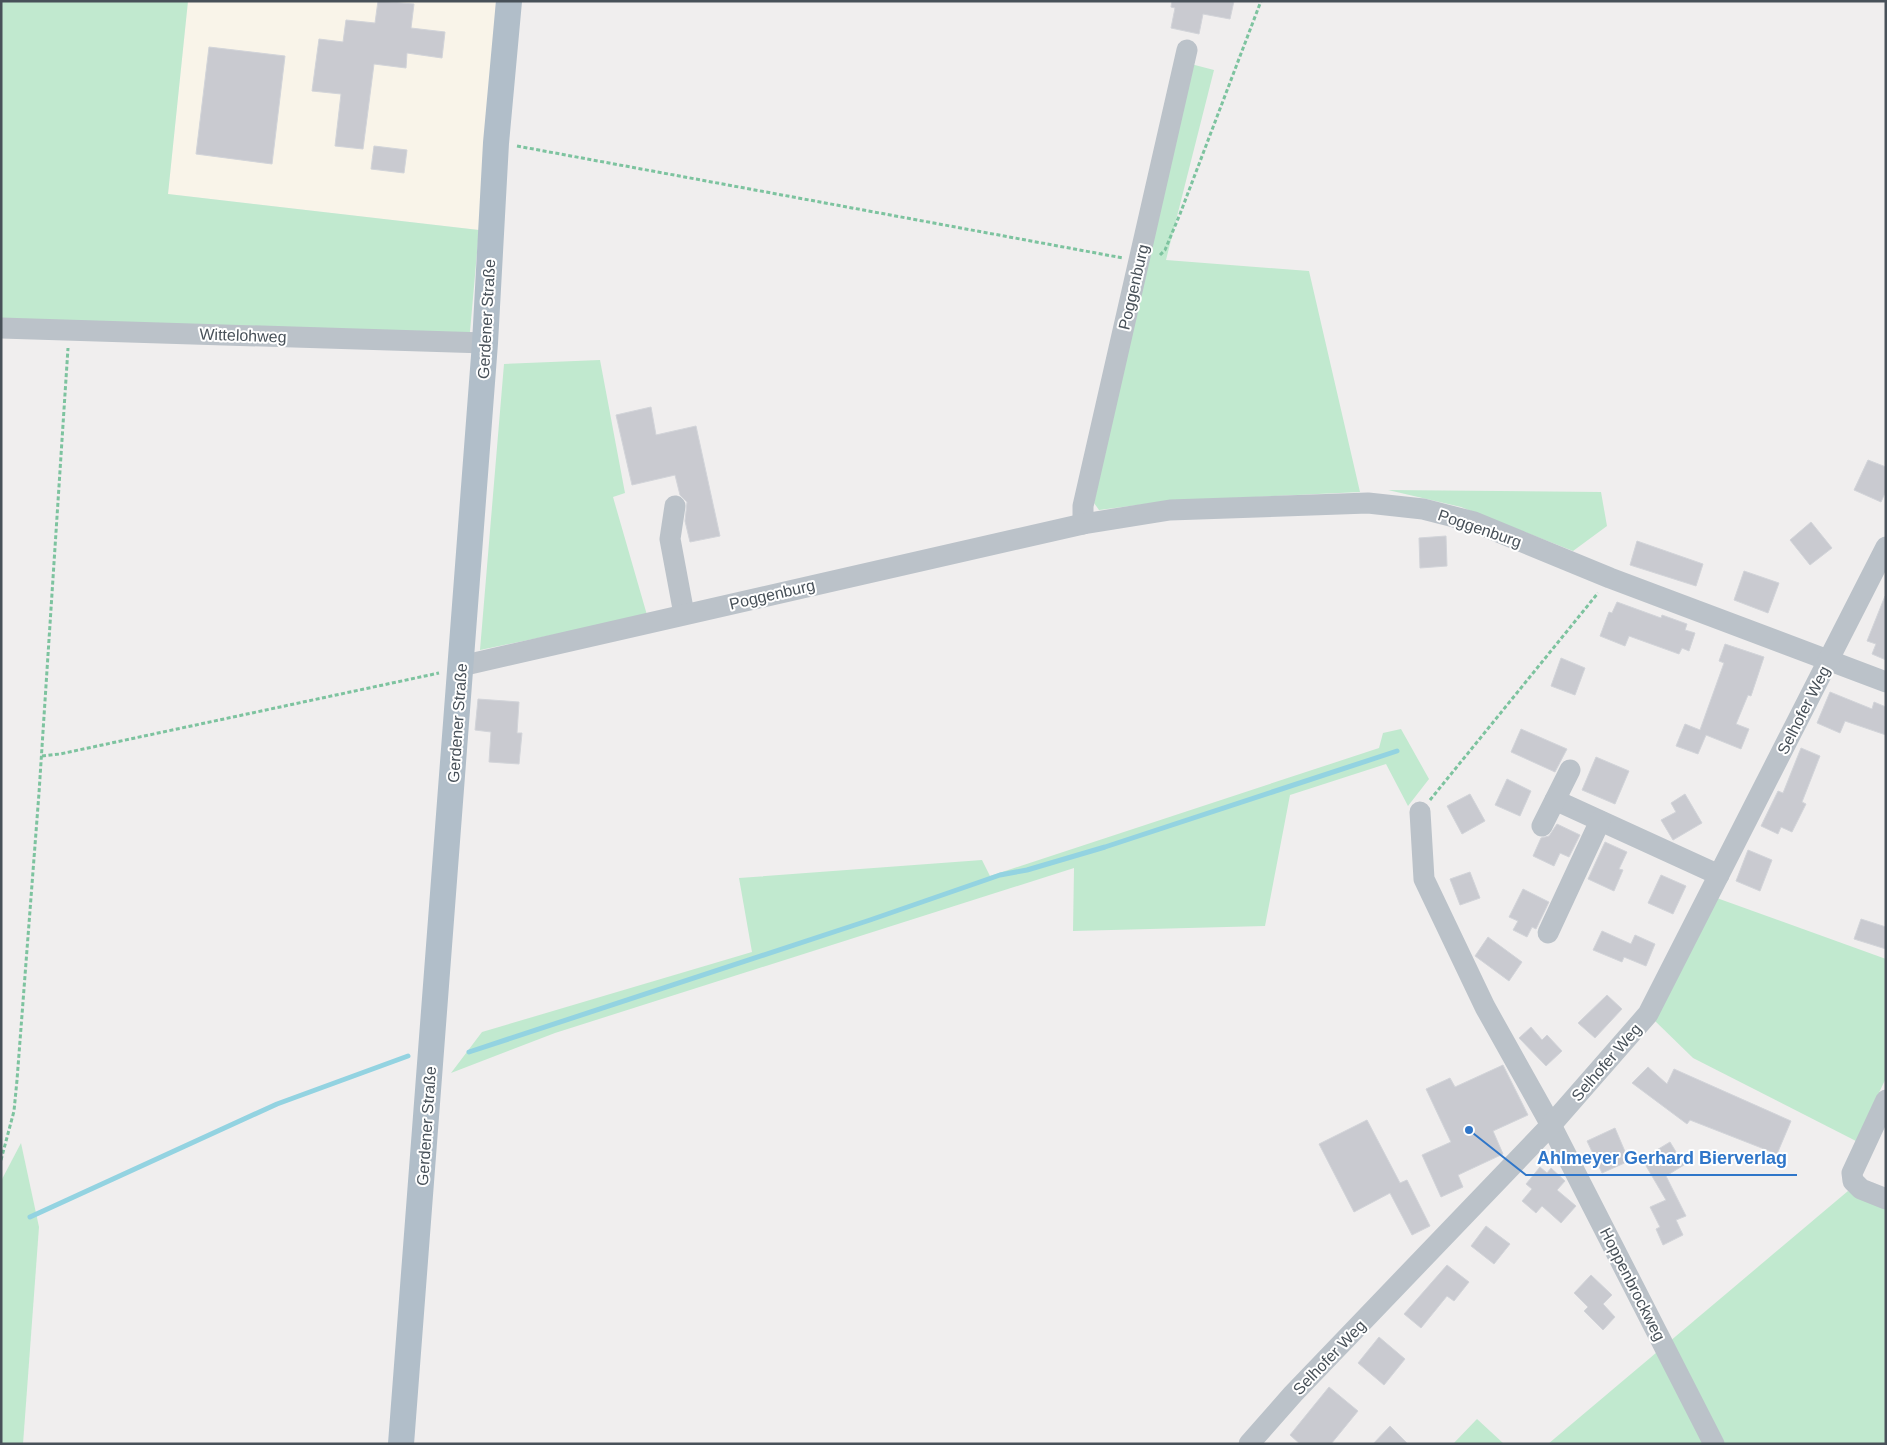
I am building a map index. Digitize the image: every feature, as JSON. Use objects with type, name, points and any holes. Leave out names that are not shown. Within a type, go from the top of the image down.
[{"type":"main road","name":"Gerdener Straße","points":[[401,1444],[486,343],[496,142],[509,1]]},
{"type":"street","name":"Poggenburg","points":[[1083,524],[1082,506],[1187,50]]},
{"type":"street","name":"Wittelohweg","points":[[1,328],[486,343]]},
{"type":"street","name":"Poggenburg","points":[[461,666],[1083,524],[1170,510],[1368,503],[1423,509],[1474,522],[1610,578],[1828,660]]},
{"type":"street","points":[[675,506],[670,539],[684,614]]},
{"type":"street","points":[[1828,660],[1886,547]]},
{"type":"street","name":"Selhofer Weg","points":[[1249,1444],[1293,1394],[1551,1125],[1648,1014],[1828,660],[1886,682]]},
{"type":"street","points":[[1542,826],[1570,770]]},
{"type":"street","points":[[1555,800],[1718,875]]},
{"type":"street","name":"Hoppenbrockweg","points":[[1420,812],[1424,879],[1485,1007],[1551,1125],[1714,1444]]},
{"type":"street","points":[[1548,933],[1600,821]]},
{"type":"street","points":[[1886,1100],[1852,1173],[1853,1181],[1861,1189],[1886,1199]]},
{"type":"path","points":[[496,142],[1139,261],[1157,257],[1165,250],[1261,1]]},
{"type":"path","points":[[1,1160],[8,1135],[15,1095],[42,756],[70,330]]},
{"type":"path","points":[[1420,812],[1610,578]]},
{"type":"path","points":[[42,756],[80,750],[437,673],[461,666]]},
{"type":"shaded area","points":[[188,1],[496,1],[479,230],[168,194]]},
{"type":"green space","points":[[1,1],[188,1],[168,194],[479,230],[469,343],[1,320]]},
{"type":"green space","points":[[1187,63],[1214,70],[1166,260],[1309,271],[1360,492],[1169,501],[1099,510],[1094,503]]},
{"type":"green space","points":[[600,360],[625,493],[613,497],[647,615],[480,650],[504,364]]},
{"type":"green space","points":[[1388,490],[1601,492],[1607,526],[1573,551],[1461,507]]},
{"type":"green space","points":[[1401,729],[1429,779],[1408,806],[1386,764],[1290,795],[1265,926],[1073,931],[1074,868],[555,1033],[451,1073],[482,1032],[752,952],[739,878],[982,860],[990,876],[1379,748],[1383,733]]},
{"type":"green space","points":[[1714,897],[1886,959],[1886,1078],[1856,1141],[1693,1058],[1653,1019]]},
{"type":"green space","points":[[21,1143],[39,1227],[23,1444],[1,1444],[1,1181]]},
{"type":"green space","points":[[1848,1191],[1886,1207],[1886,1444],[1548,1444]]},
{"type":"green space","points":[[1477,1419],[1504,1444],[1453,1444]]},
{"type":"building","points":[[378,1],[414,4],[411,28],[445,32],[442,58],[407,53],[406,68],[374,64],[363,149],[335,146],[341,94],[312,91],[319,39],[343,42],[346,20],[375,23]]},
{"type":"building","points":[[1172,1],[1234,1],[1230,19],[1203,14],[1199,34],[1171,28],[1175,8],[1171,7]]},
{"type":"building","points":[[209,47],[285,56],[272,164],[196,154]]},
{"type":"building","points":[[374,146],[407,150],[404,173],[371,169]]},
{"type":"building","points":[[651,407],[656,435],[696,426],[720,536],[690,542],[685,521],[687,502],[680,495],[675,475],[632,485],[616,415]]},
{"type":"building","points":[[1868,460],[1886,467],[1886,491],[1881,502],[1854,490]]},
{"type":"building","points":[[1811,522],[1832,548],[1810,565],[1790,540]]},
{"type":"building","points":[[1446,536],[1447,566],[1420,568],[1419,538]]},
{"type":"building","points":[[1637,541],[1703,564],[1696,586],[1630,565]]},
{"type":"building","points":[[1744,571],[1779,583],[1768,613],[1734,600]]},
{"type":"building","points":[[1885,596],[1886,660],[1872,654],[1876,644],[1867,641]]},
{"type":"building","points":[[1617,602],[1661,618],[1662,615],[1687,624],[1685,630],[1695,633],[1689,651],[1682,648],[1679,654],[1629,636],[1625,646],[1600,636],[1609,612],[1612,613]]},
{"type":"building","points":[[1725,644],[1764,657],[1751,696],[1748,695],[1736,724],[1749,729],[1741,749],[1706,735],[1698,754],[1676,746],[1685,724],[1700,730],[1724,663],[1719,661]]},
{"type":"building","points":[[1561,658],[1585,668],[1575,695],[1551,686]]},
{"type":"building","points":[[1830,692],[1872,709],[1874,702],[1886,707],[1886,735],[1845,721],[1840,733],[1817,723]]},
{"type":"building","points":[[478,699],[519,702],[517,733],[522,733],[519,764],[489,762],[491,732],[475,730]]},
{"type":"building","points":[[1521,729],[1567,749],[1555,772],[1511,752]]},
{"type":"building","points":[[1801,748],[1820,756],[1802,802],[1806,804],[1792,832],[1781,827],[1778,834],[1761,826],[1778,791],[1783,793]]},
{"type":"building","points":[[1596,757],[1629,771],[1615,804],[1582,790]]},
{"type":"building","points":[[1507,779],[1531,791],[1520,816],[1495,805]]},
{"type":"building","points":[[1470,794],[1485,821],[1462,834],[1447,806]]},
{"type":"building","points":[[1685,794],[1702,823],[1673,840],[1661,820],[1676,812],[1671,803]]},
{"type":"building","points":[[1557,824],[1580,835],[1569,857],[1560,853],[1554,866],[1533,856],[1541,838],[1549,836]]},
{"type":"building","points":[[1605,842],[1627,852],[1619,869],[1623,870],[1614,891],[1588,879]]},
{"type":"building","points":[[1748,850],[1772,860],[1760,891],[1736,881]]},
{"type":"building","points":[[1470,872],[1480,898],[1460,905],[1450,879]]},
{"type":"building","points":[[1661,875],[1686,886],[1673,914],[1648,903]]},
{"type":"building","points":[[1523,889],[1549,902],[1536,929],[1532,927],[1527,937],[1513,930],[1518,921],[1509,917]]},
{"type":"building","points":[[1861,919],[1886,927],[1886,949],[1854,939]]},
{"type":"building","points":[[1602,931],[1631,944],[1635,935],[1655,944],[1646,966],[1624,957],[1622,962],[1593,950]]},
{"type":"building","points":[[1488,937],[1522,962],[1509,981],[1475,956]]},
{"type":"building","points":[[1607,995],[1622,1009],[1595,1038],[1578,1023]]},
{"type":"building","points":[[1531,1027],[1542,1040],[1547,1035],[1562,1051],[1546,1066],[1519,1038]]},
{"type":"building","points":[[1503,1065],[1528,1115],[1493,1131],[1503,1154],[1458,1175],[1463,1187],[1441,1197],[1422,1155],[1451,1142],[1426,1089],[1450,1078],[1455,1087]]},
{"type":"building","points":[[1648,1067],[1667,1084],[1674,1069],[1791,1121],[1777,1154],[1690,1120],[1687,1124],[1632,1083]]},
{"type":"building","points":[[1367,1120],[1400,1183],[1407,1180],[1430,1226],[1412,1235],[1390,1193],[1354,1212],[1319,1144]]},
{"type":"building","points":[[1615,1128],[1629,1161],[1602,1173],[1587,1141]]},
{"type":"building","points":[[1670,1142],[1684,1165],[1666,1176],[1686,1216],[1676,1220],[1683,1235],[1663,1245],[1656,1229],[1660,1227],[1650,1207],[1666,1200],[1642,1159]]},
{"type":"building","points":[[1540,1167],[1547,1173],[1551,1168],[1565,1181],[1557,1190],[1576,1206],[1561,1223],[1542,1206],[1536,1213],[1522,1201],[1532,1189],[1526,1184]]},
{"type":"building","points":[[1486,1226],[1510,1244],[1494,1264],[1471,1246]]},
{"type":"building","points":[[1447,1265],[1469,1282],[1454,1301],[1447,1296],[1421,1328],[1404,1314]]},
{"type":"building","points":[[1591,1275],[1612,1295],[1603,1304],[1615,1317],[1603,1330],[1584,1311],[1588,1307],[1574,1293]]},
{"type":"building","points":[[1379,1337],[1405,1359],[1384,1385],[1358,1363]]},
{"type":"building","points":[[1329,1387],[1358,1411],[1331,1444],[1300,1444],[1290,1435]]},
{"type":"building","points":[[1390,1426],[1408,1444],[1373,1444]]},
{"type":"waterway","points":[[469,1052],[870,920],[1000,875],[1027,870],[1105,847],[1397,751]]},
{"type":"waterway","points":[[30,1217],[277,1104],[408,1056]]},
{"type":"place","name":"Ahlmeyer Gerhard Bierverlag","points":[[1469,1130]]}]
